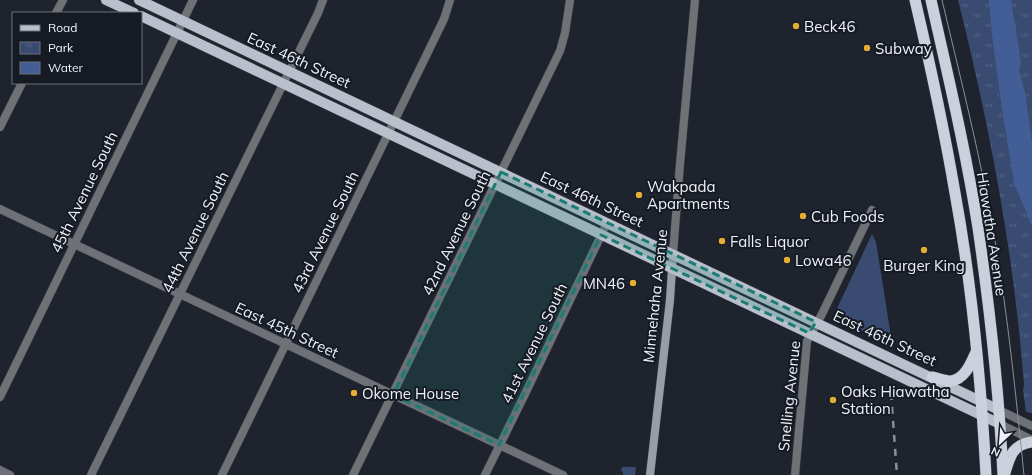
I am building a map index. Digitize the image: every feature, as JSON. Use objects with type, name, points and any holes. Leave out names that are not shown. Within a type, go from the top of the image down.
[{"type":"highway","name":"Hiawatha Avenue","points":[[915,0],[941,117],[955,193],[969,285],[982,402],[986,475]]},
{"type":"highway","name":"Hiawatha Avenue","points":[[931,0],[957,114],[976,220],[987,294],[1004,475]]},
{"type":"highway","points":[[932,377],[951,380],[959,378],[969,367],[977,352]]},
{"type":"highway","points":[[1004,475],[1013,452],[1022,444],[1032,441]]},
{"type":"main road","points":[[106,0],[132,12]]},
{"type":"main road","name":"East 46th Street","points":[[139,0],[999,410]]},
{"type":"main road","name":"East 46th Street","points":[[142,16],[1000,424]]},
{"type":"main road","name":"Minnehaha Avenue","points":[[650,475],[673,254]]},
{"type":"street","points":[[57,12],[63,0]]},
{"type":"street","name":"45th Avenue South","points":[[0,397],[193,0]]},
{"type":"street","name":"44th Avenue South","points":[[91,475],[282,83],[318,13],[323,0]]},
{"type":"street","name":"43rd Avenue South","points":[[222,475],[395,122],[444,19],[450,0]]},
{"type":"street","name":"42nd Avenue South","points":[[353,475],[560,51],[566,33],[570,0]]},
{"type":"street","name":"Minnehaha Avenue","points":[[673,254],[695,0]]},
{"type":"street","points":[[0,128],[22,84]]},
{"type":"street","name":"East 45th Street","points":[[0,209],[563,475]]},
{"type":"street","name":"Snelling Avenue","points":[[795,475],[807,341],[809,333],[816,322],[872,210]]},
{"type":"street","name":"41st Avenue South","points":[[485,475],[607,223]]},
{"type":"street","name":"East 46th Street","points":[[999,410],[1032,426]]},
{"type":"street","name":"East 46th Street","points":[[1000,424],[1032,441]]},
{"type":"street","points":[[0,470],[10,475]]},
{"type":"highlighted area","points":[[501,172],[816,322],[809,333],[601,235],[499,445],[393,395]]},
{"type":"green space","points":[[958,0],[1032,0],[1032,413],[1026,412],[1023,390],[1024,385],[1020,336],[999,191],[970,48]]},
{"type":"green space","points":[[872,234],[876,242],[893,349],[878,339],[833,317]]},
{"type":"green space","points":[[622,467],[636,467],[635,475],[623,475],[623,472],[621,471]]},
{"type":"water","points":[[989,0],[1011,0],[1021,62],[1019,70],[1025,93],[1032,142],[1032,226],[1014,183],[1001,102]]},
{"type":"tram line","points":[[942,0],[977,150],[995,240],[1008,328],[1024,475]]},
{"type":"railway","points":[[891,393],[897,475]]},
{"type":"place","name":"Beck46","points":[[796,26]]},
{"type":"place","name":"Subway","points":[[867,48]]},
{"type":"place","name":"Wakpada Apartments","points":[[639,195]]},
{"type":"place","name":"Cub Foods","points":[[803,216]]},
{"type":"place","name":"Falls Liquor","points":[[722,241]]},
{"type":"place","name":"Burger King","points":[[924,250]]},
{"type":"place","name":"Lowa46","points":[[787,260]]},
{"type":"place","name":"MN46","points":[[633,283]]},
{"type":"place","name":"Okome House","points":[[354,393]]},
{"type":"place","name":"Oaks Hiawatha Station","points":[[833,400]]}]
